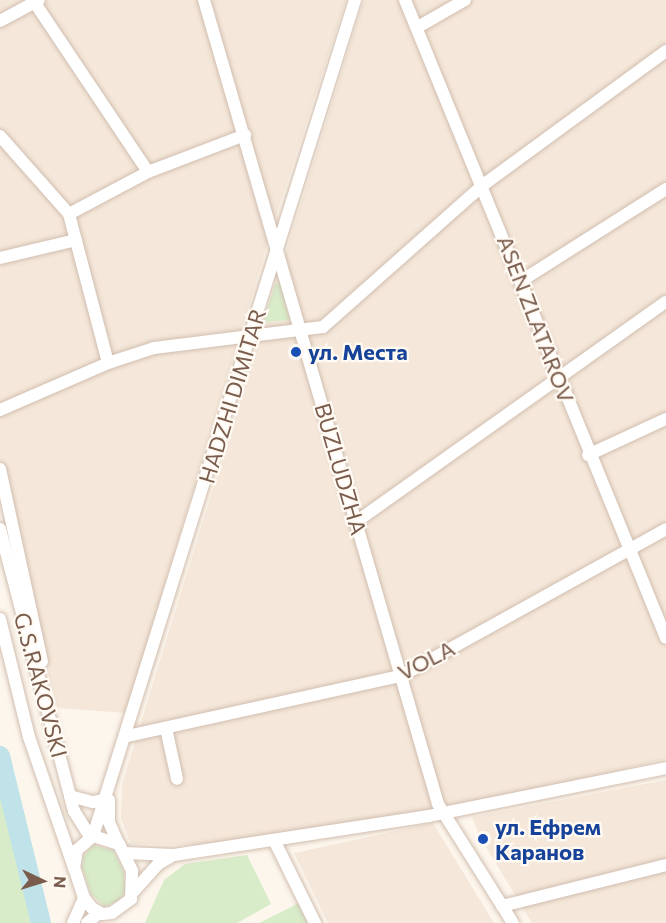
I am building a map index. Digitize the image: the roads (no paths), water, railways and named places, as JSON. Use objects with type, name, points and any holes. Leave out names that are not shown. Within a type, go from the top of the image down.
[{"type":"street","name":"BUZLUDZHA","points":[[204,0],[401,676],[444,814],[513,923]]},
{"type":"street","name":"HADZHI DIMITAR","points":[[108,796],[355,0]]},
{"type":"street","name":"ASEN ZLATAROV","points":[[405,0],[560,376],[588,455],[666,638]]},
{"type":"street","points":[[418,27],[465,0]]},
{"type":"street","points":[[0,21],[35,1],[148,172]]},
{"type":"street","points":[[0,410],[108,363],[170,344],[322,327],[483,185],[666,51]]},
{"type":"street","points":[[69,214],[148,172],[245,135]]},
{"type":"street","points":[[0,136],[69,214],[108,363]]},
{"type":"street","points":[[521,281],[666,189]]},
{"type":"street","points":[[0,258],[76,240]]},
{"type":"street","points":[[356,522],[666,302]]},
{"type":"street","points":[[588,455],[666,419]]},
{"type":"street","points":[[0,469],[50,696],[51,728]]},
{"type":"street","name":"G.S.RAKOVSKI","points":[[0,529],[70,796],[91,837]]},
{"type":"street","name":"VOLA","points":[[127,736],[401,676],[666,529]]},
{"type":"street","name":"G.S.RAKOVSKI","points":[[0,619],[29,737],[74,868]]},
{"type":"street","points":[[166,728],[177,779]]},
{"type":"street","points":[[91,837],[122,849],[174,855],[444,814],[666,768]]},
{"type":"street","points":[[70,796],[93,802],[108,796]]},
{"type":"street","points":[[101,916],[84,898],[74,868],[77,850],[91,837],[108,796]]},
{"type":"street","points":[[108,796],[109,822],[122,849],[133,893]]},
{"type":"street","points":[[274,840],[315,923]]},
{"type":"street","points":[[118,923],[124,906],[133,893],[158,864],[174,855]]},
{"type":"street","points":[[502,906],[666,865]]},
{"type":"street","points":[[73,923],[84,898]]},
{"type":"street","points":[[87,923],[124,906]]},
{"type":"waterway","points":[[0,756],[41,923]]},
{"type":"place","name":"ул. Места","points":[[296,352]]},
{"type":"place","name":"ул. Ефрем Каранов","points":[[483,839]]}]
